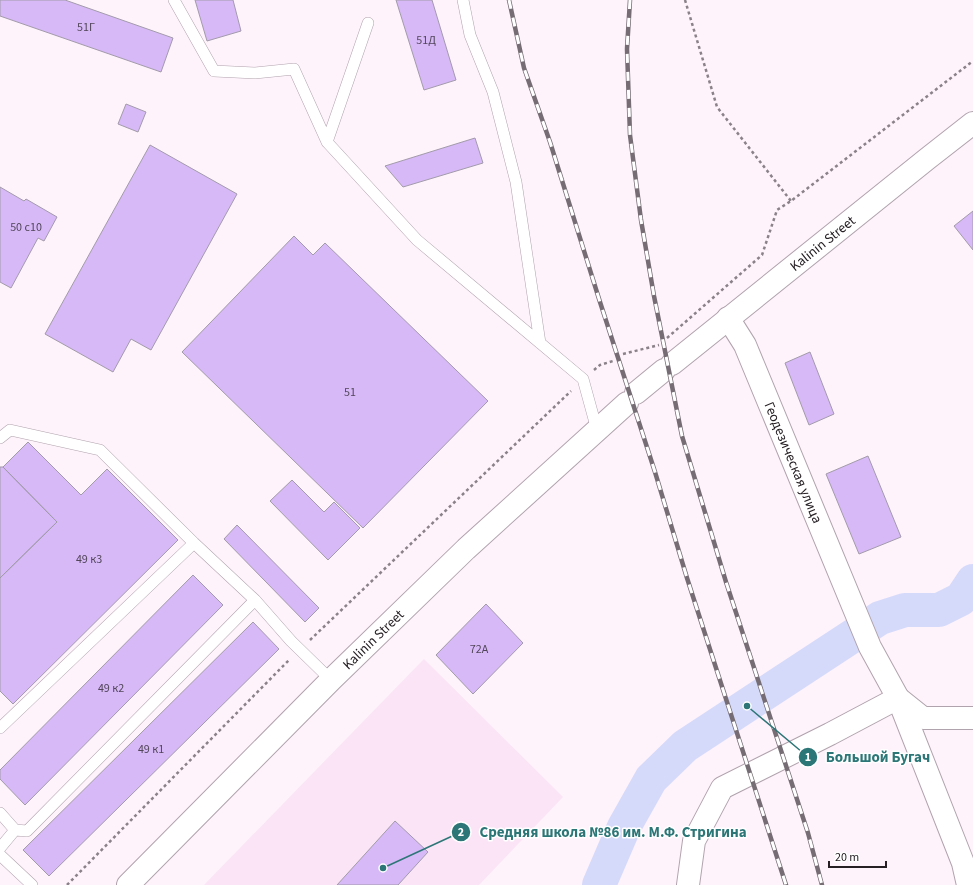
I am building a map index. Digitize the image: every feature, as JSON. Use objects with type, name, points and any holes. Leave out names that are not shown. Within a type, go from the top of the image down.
[{"type":"main road","name":"Kalinin Street","points":[[128,885],[330,680],[466,549],[631,398],[728,318],[927,158],[973,123]]},
{"type":"main road","name":"Геодезическая улица","points":[[728,318],[745,345],[870,646],[898,698]]},
{"type":"main road","points":[[898,698],[923,718],[973,718]]},
{"type":"main road","points":[[688,885],[694,841],[722,788],[898,698]]},
{"type":"main road","points":[[898,698],[963,863],[968,885]]},
{"type":"lane","points":[[174,0],[214,71],[255,73],[294,69],[327,142],[417,240],[583,379],[597,430]]},
{"type":"lane","points":[[463,0],[470,35],[493,92],[516,182],[540,343]]},
{"type":"lane","points":[[327,142],[368,23]]},
{"type":"lane","points":[[0,438],[10,430],[100,450],[194,543],[255,600],[300,650],[330,680]]},
{"type":"lane","points":[[0,728],[194,543]]},
{"type":"lane","points":[[0,813],[15,830],[27,831],[255,600]]},
{"type":"lane","points":[[0,848],[15,830]]},
{"type":"lane","points":[[0,855],[32,885]]},
{"type":"path","points":[[685,0],[717,107],[791,200]]},
{"type":"path","points":[[667,338],[762,255],[777,210],[973,61]]},
{"type":"path","points":[[623,354],[659,345]]},
{"type":"path","points":[[67,885],[300,650],[583,379],[600,365],[613,361]]},
{"type":"shaded area","points":[[424,659],[563,797],[479,885],[204,885]]},
{"type":"building","points":[[0,0],[65,0],[173,38],[161,72],[0,16]]},
{"type":"building","points":[[195,0],[233,0],[241,31],[207,41]]},
{"type":"building","points":[[396,0],[432,0],[456,80],[424,90]]},
{"type":"building","points":[[126,104],[146,112],[138,132],[118,124]]},
{"type":"building","points":[[475,138],[483,163],[403,187],[385,166]]},
{"type":"building","points":[[150,145],[237,194],[151,350],[131,339],[113,372],[45,334]]},
{"type":"building","points":[[0,187],[24,201],[26,199],[57,217],[44,241],[38,238],[11,288],[0,282]]},
{"type":"building","points":[[973,211],[973,250],[954,226]]},
{"type":"building","points":[[294,236],[313,255],[325,243],[488,401],[363,528],[182,352]]},
{"type":"building","points":[[810,352],[834,414],[809,425],[785,363]]},
{"type":"building","points":[[28,442],[81,495],[107,469],[178,540],[13,704],[0,691],[0,578],[57,522],[3,467]]},
{"type":"building","points":[[868,456],[901,537],[859,554],[826,474]]},
{"type":"building","points":[[0,467],[3,467],[57,522],[0,578]]},
{"type":"building","points":[[292,480],[324,512],[334,502],[360,528],[328,560],[270,501]]},
{"type":"building","points":[[237,525],[319,608],[305,622],[224,539]]},
{"type":"building","points":[[193,575],[223,605],[25,805],[0,779],[0,770]]},
{"type":"building","points":[[486,604],[523,643],[473,694],[436,655]]},
{"type":"building","points":[[253,622],[279,649],[49,876],[23,850]]},
{"type":"building","points":[[395,821],[428,852],[398,885],[337,885]]},
{"type":"waterway","points":[[599,885],[624,827],[651,779],[685,746],[880,618],[905,610],[939,610],[961,599],[973,581]]},
{"type":"railway","points":[[509,0],[524,68],[550,142],[655,472],[687,578],[786,885]]},
{"type":"railway","points":[[630,0],[627,49],[630,135],[641,220],[654,296],[682,436],[726,582],[808,833],[822,885]]},
{"type":"place","name":"Большой Бугач","points":[[747,706]]},
{"type":"place","name":"Средняя школа №86 им. М.Ф. Стригина","points":[[383,868]]}]
